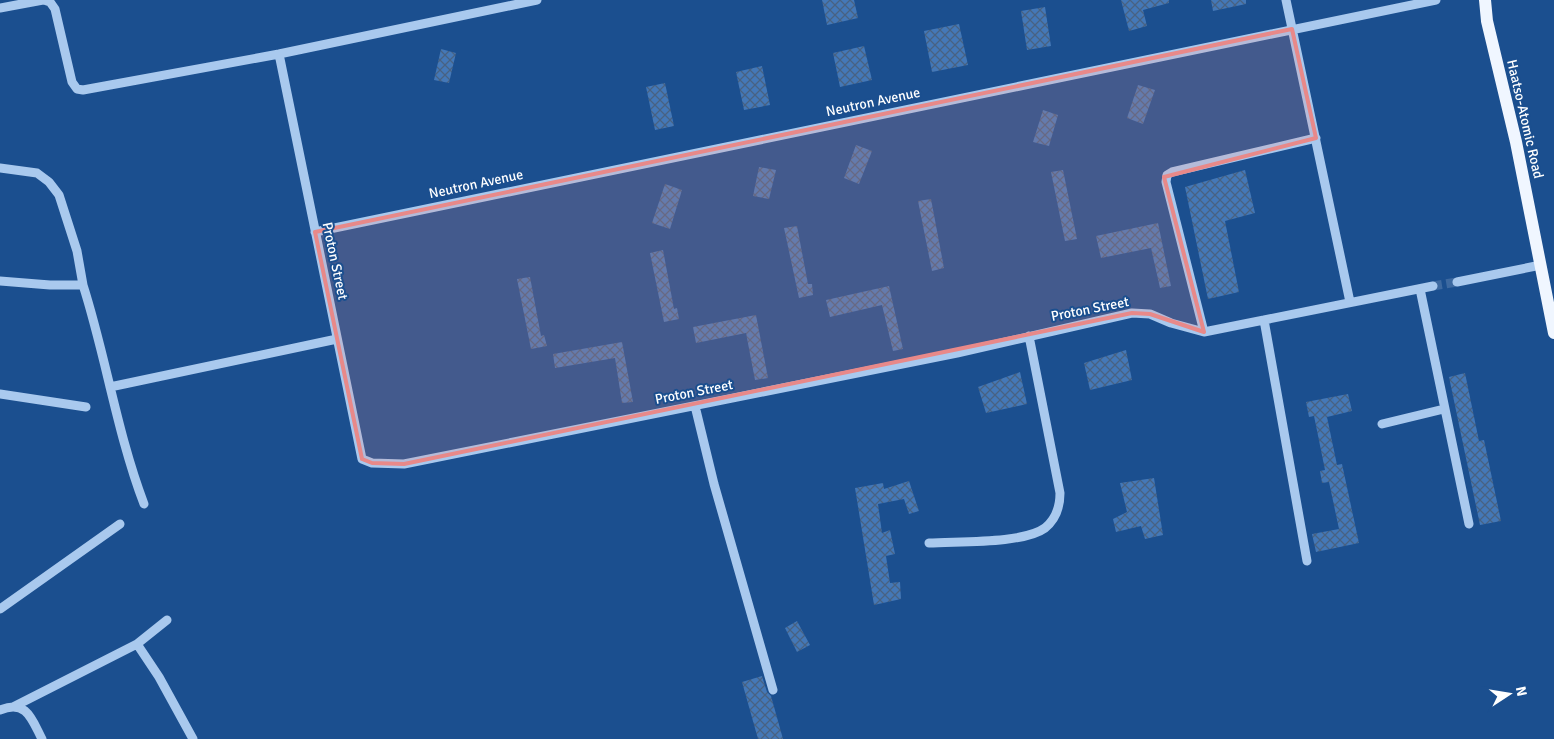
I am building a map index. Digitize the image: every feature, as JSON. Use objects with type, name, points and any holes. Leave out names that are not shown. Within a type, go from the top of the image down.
[{"type":"main road","name":"Haatso-Atomic Road","points":[[1484,0],[1487,21],[1516,142],[1554,333]]},
{"type":"street","points":[[0,8],[44,0],[50,2],[56,9],[72,82],[77,88],[84,90],[280,54],[537,0]]},
{"type":"street","points":[[1286,0],[1350,302]]},
{"type":"street","name":"Neutron Avenue","points":[[315,232],[1436,0]]},
{"type":"street","name":"Proton Street","points":[[280,54],[362,459],[372,463],[404,464],[957,353],[1132,313],[1150,314],[1172,323],[1204,332],[1433,286]]},
{"type":"street","points":[[1204,332],[1166,182],[1167,175],[1172,172],[1316,138]]},
{"type":"street","points":[[0,168],[37,173],[49,182],[59,195],[78,251],[82,285],[91,311],[110,386],[144,504]]},
{"type":"street","points":[[1457,282],[1541,265]]},
{"type":"street","points":[[0,281],[82,285]]},
{"type":"street","points":[[1420,288],[1469,524]]},
{"type":"street","points":[[1264,320],[1308,561]]},
{"type":"street","points":[[929,543],[1007,539],[1028,535],[1044,528],[1057,513],[1060,504],[1060,493],[1029,336]]},
{"type":"street","points":[[110,386],[337,339]]},
{"type":"street","points":[[0,394],[86,407]]},
{"type":"street","points":[[695,406],[714,484],[773,690]]},
{"type":"street","points":[[1382,424],[1444,409]]},
{"type":"street","points":[[0,609],[120,524]]},
{"type":"street","points":[[0,710],[13,707],[138,644],[167,620]]},
{"type":"street","points":[[138,644],[159,677],[193,739]]},
{"type":"street","points":[[13,707],[28,713],[42,739]]},
{"type":"highlighted area","points":[[1292,29],[1316,138],[1164,177],[1204,332],[1150,314],[1132,313],[404,464],[372,463],[362,459],[315,232]]},
{"type":"building","points":[[822,0],[854,0],[858,18],[827,25]]},
{"type":"building","points":[[1121,0],[1169,0],[1169,3],[1143,10],[1147,26],[1129,31]]},
{"type":"building","points":[[1211,0],[1246,0],[1246,4],[1213,11]]},
{"type":"building","points":[[1045,7],[1051,46],[1027,50],[1021,11]]},
{"type":"building","points":[[959,24],[968,65],[932,72],[924,31]]},
{"type":"building","points":[[864,46],[872,80],[840,87],[833,53]]},
{"type":"building","points":[[441,49],[456,53],[449,83],[434,80]]},
{"type":"building","points":[[762,66],[770,105],[744,110],[736,72]]},
{"type":"building","points":[[665,83],[674,126],[655,130],[646,87]]},
{"type":"building","points":[[1138,85],[1155,90],[1143,124],[1127,118]]},
{"type":"building","points":[[1043,110],[1058,115],[1049,146],[1033,142]]},
{"type":"building","points":[[856,145],[872,151],[859,184],[844,178]]},
{"type":"building","points":[[759,167],[776,170],[769,199],[753,196]]},
{"type":"building","points":[[1063,170],[1077,239],[1065,241],[1051,172]]},
{"type":"building","points":[[1245,170],[1255,213],[1225,221],[1239,292],[1208,299],[1185,187]]},
{"type":"building","points":[[665,184],[682,190],[670,229],[652,223]]},
{"type":"building","points":[[931,199],[944,268],[932,271],[918,201]]},
{"type":"building","points":[[1158,223],[1171,286],[1160,288],[1151,248],[1101,258],[1096,236]]},
{"type":"building","points":[[797,226],[808,284],[812,284],[813,295],[799,298],[784,228]]},
{"type":"building","points":[[663,250],[674,309],[677,308],[679,319],[664,322],[650,253]]},
{"type":"building","points":[[530,277],[541,336],[544,335],[547,346],[531,349],[517,279]]},
{"type":"building","points":[[889,286],[903,349],[893,351],[882,305],[830,317],[826,300]]},
{"type":"building","points":[[756,315],[768,378],[755,380],[746,333],[696,343],[693,327]]},
{"type":"building","points":[[622,342],[633,402],[622,403],[615,358],[555,368],[553,354]]},
{"type":"building","points":[[1126,350],[1132,380],[1090,390],[1084,363]]},
{"type":"building","points":[[1020,372],[1027,404],[986,413],[978,387]]},
{"type":"building","points":[[1465,373],[1479,441],[1484,440],[1501,521],[1480,525],[1449,377]]},
{"type":"building","points":[[1348,394],[1352,411],[1327,417],[1337,465],[1342,464],[1359,543],[1316,552],[1312,534],[1339,529],[1329,482],[1322,483],[1320,471],[1325,470],[1314,416],[1309,417],[1306,402]]},
{"type":"building","points":[[1154,478],[1163,535],[1145,539],[1141,526],[1116,532],[1113,519],[1127,512],[1120,483]]},
{"type":"building","points":[[909,481],[919,511],[909,514],[904,499],[878,504],[882,533],[890,530],[895,554],[886,556],[890,583],[900,582],[901,599],[874,605],[855,488],[883,483],[884,489]]},
{"type":"building","points":[[797,621],[810,645],[797,652],[785,628]]},
{"type":"building","points":[[762,676],[767,692],[771,696],[783,739],[758,739],[742,682]]},
{"type":"tunnel","points":[[1433,286],[1457,282]]}]
